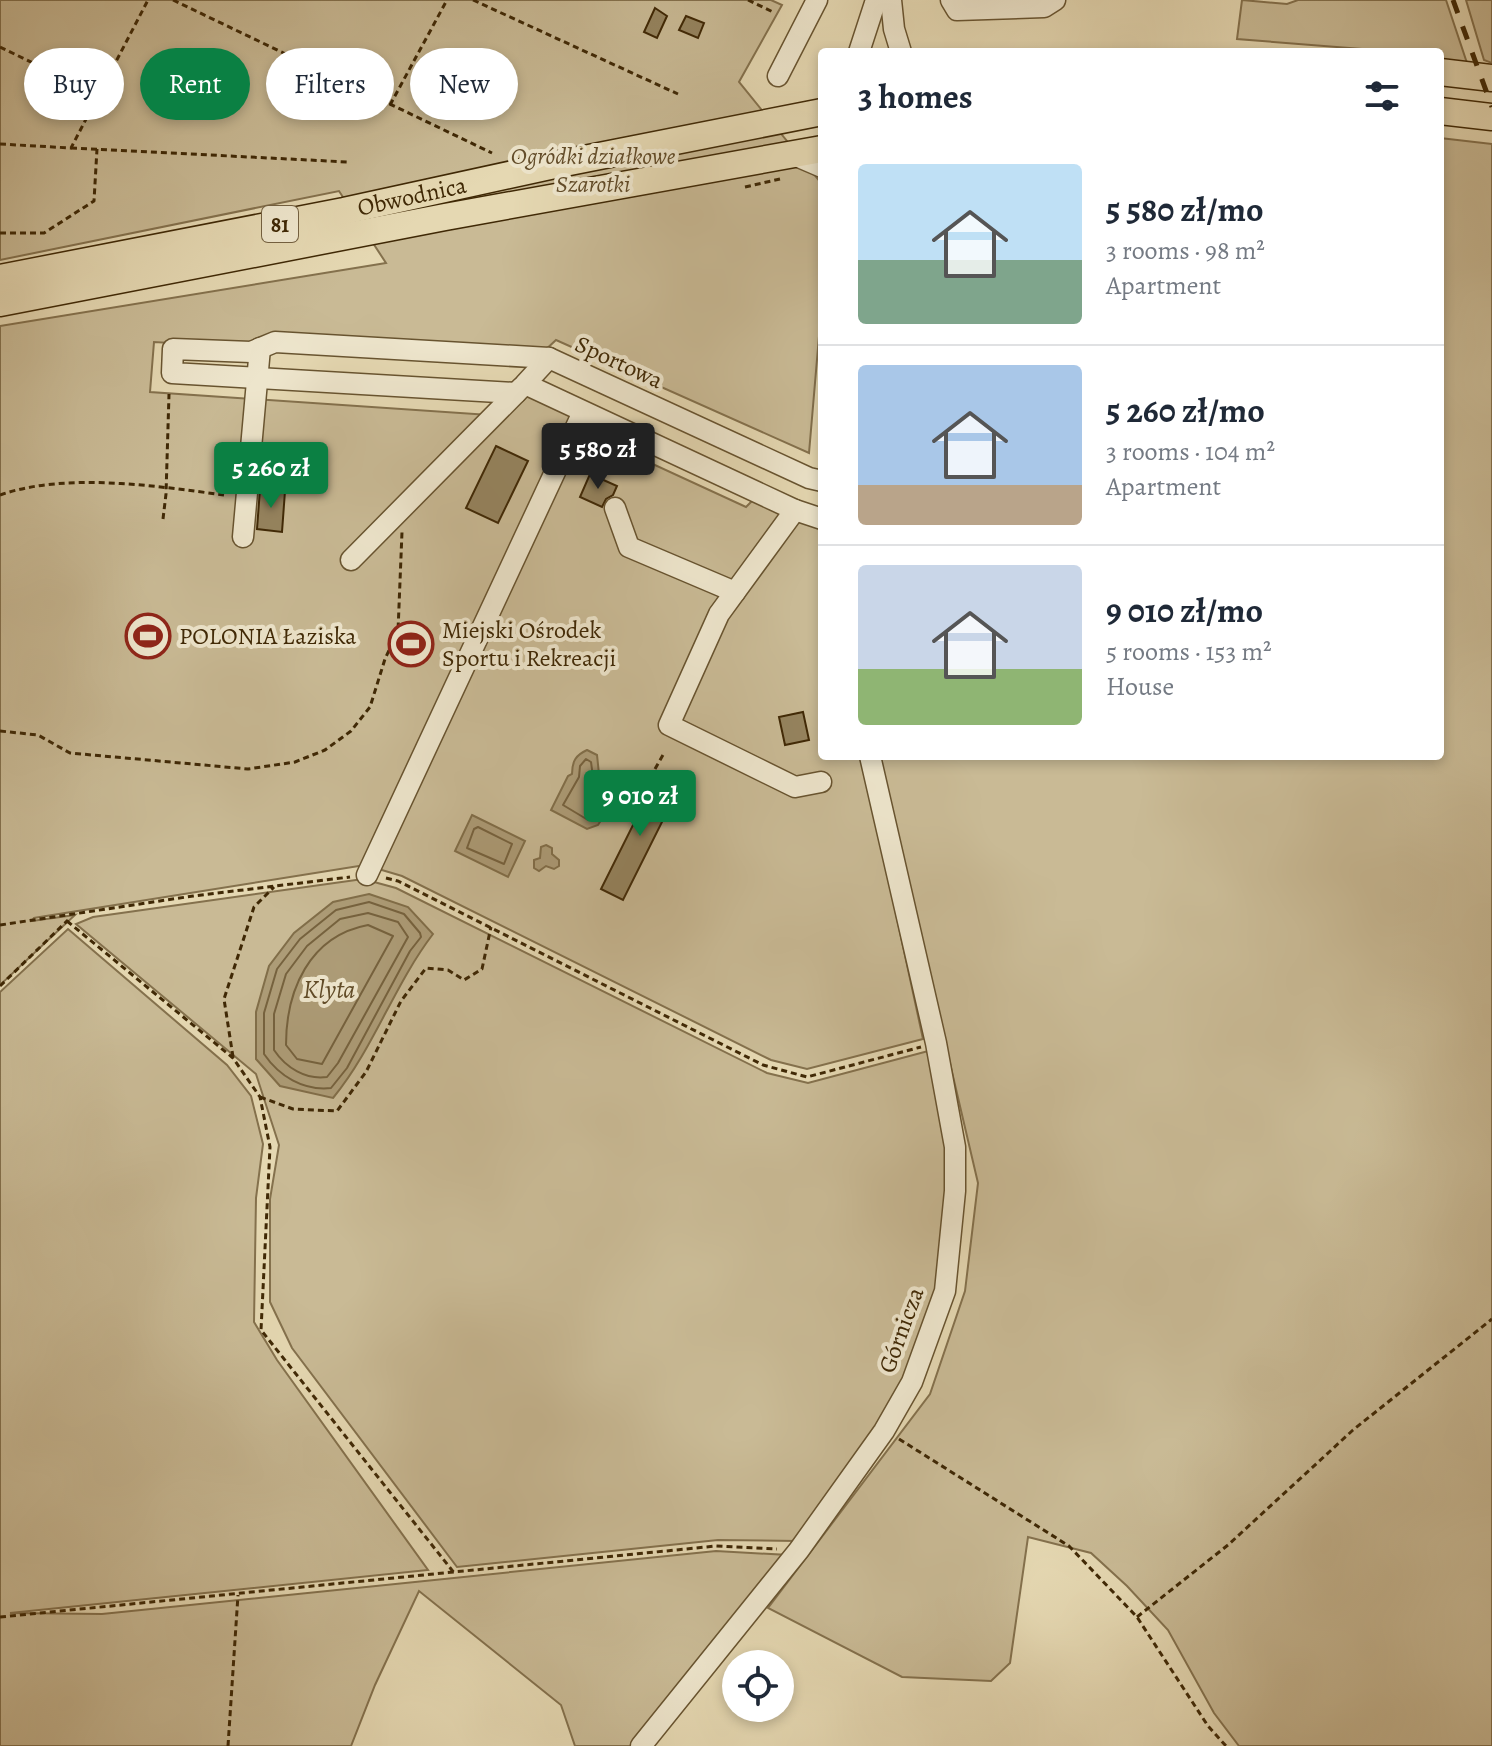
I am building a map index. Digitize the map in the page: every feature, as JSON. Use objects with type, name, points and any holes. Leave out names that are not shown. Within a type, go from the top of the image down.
[{"type":"main road","points":[[1444,72],[1492,78]]},
{"type":"main road","points":[[1444,111],[1492,117]]},
{"type":"main road","name":"Obwodnica","points":[[0,278],[344,211],[812,114]]},
{"type":"main road","name":"Obwodnica","points":[[0,303],[445,217],[818,150]]},
{"type":"street","points":[[860,48],[876,0]]},
{"type":"street","points":[[891,0],[900,48]]},
{"type":"street","points":[[951,0],[957,10],[1044,7],[1055,0]]},
{"type":"street","points":[[778,76],[810,1]]},
{"type":"street","points":[[890,48],[894,29]]},
{"type":"street","points":[[794,155],[818,165]]},
{"type":"street","points":[[549,358],[275,342],[251,352],[173,349],[172,373],[520,389],[583,412],[795,510],[818,518]]},
{"type":"street","points":[[243,537],[260,348]]},
{"type":"street","name":"Sportowa","points":[[351,560],[549,358],[818,480]]},
{"type":"street","points":[[367,875],[583,412]]},
{"type":"street","points":[[615,508],[629,547],[735,592]]},
{"type":"street","points":[[795,510],[719,614],[669,725],[795,787],[821,782]]},
{"type":"street","name":"Górnicza","points":[[641,1746],[799,1550],[884,1431],[912,1382],[945,1291],[955,1191],[955,1147],[936,1043],[871,760]]},
{"type":"path","points":[[123,48],[148,0]]},
{"type":"path","points":[[173,0],[272,48]]},
{"type":"path","points":[[394,98],[447,0]]},
{"type":"path","points":[[473,0],[678,94]]},
{"type":"path","points":[[748,0],[773,12]]},
{"type":"path","points":[[0,47],[24,59]]},
{"type":"path","points":[[394,107],[492,153]]},
{"type":"path","points":[[71,148],[86,120]]},
{"type":"path","points":[[0,144],[348,162]]},
{"type":"path","points":[[0,233],[44,233],[94,201],[97,149]]},
{"type":"path","points":[[745,187],[770,181]]},
{"type":"path","points":[[163,519],[167,487],[169,394]]},
{"type":"path","points":[[0,495],[68,484],[167,487],[224,495]]},
{"type":"path","points":[[0,731],[38,735],[70,753],[248,769],[295,762],[325,750],[351,731],[370,707],[385,659],[398,631],[402,508]]},
{"type":"path","points":[[655,769],[663,755]]},
{"type":"path","points":[[0,925],[193,896],[367,875],[398,881],[763,1065],[807,1077],[936,1043]]},
{"type":"path","points":[[233,1058],[224,999],[254,907],[274,887]]},
{"type":"path","points":[[0,986],[75,915]]},
{"type":"path","points":[[67,921],[233,1058],[260,1097],[270,1147],[261,1330],[455,1574]]},
{"type":"path","points":[[260,1097],[293,1109],[337,1111],[366,1072],[401,1001],[426,968],[448,970],[464,980],[482,969],[491,927]]},
{"type":"path","points":[[1137,1617],[1228,1545],[1353,1430],[1492,1319]]},
{"type":"path","points":[[884,1431],[1069,1546],[1137,1617],[1208,1726],[1226,1746]]},
{"type":"path","points":[[0,1617],[716,1546],[799,1550]]},
{"type":"path","points":[[228,1746],[238,1595]]},
{"type":"green space","name":"Miejski Ośrodek Sportu i Rekreacji","points":[[0,0],[771,0],[782,5],[739,82],[818,179],[818,348],[809,453],[556,340],[542,353],[242,347],[154,342],[150,392],[504,416],[525,391],[598,425],[594,437],[746,507],[755,498],[818,527],[818,760],[863,760],[923,1039],[807,1069],[771,1060],[402,876],[365,865],[34,918],[32,921],[75,915],[0,985],[0,326],[386,263],[339,191],[0,260]]},
{"type":"green space","points":[[1242,0],[1287,4],[1298,0],[1446,0],[1467,63],[1444,60],[1444,48],[1350,48],[1237,39]]},
{"type":"green space","points":[[1466,0],[1492,0],[1492,63],[1484,60]]},
{"type":"green space","points":[[1444,138],[1492,144],[1492,1746],[1239,1746],[1214,1713],[1168,1630],[1127,1586],[1091,1553],[1028,1537],[1010,1663],[991,1681],[902,1677],[768,1608],[930,1394],[965,1291],[978,1183],[879,760],[1444,760]]},
{"type":"green space","points":[[363,879],[396,888],[767,1073],[808,1083],[932,1050],[959,1182],[946,1287],[913,1385],[797,1541],[718,1540],[457,1567],[292,1348],[270,1302],[270,1199],[279,1145],[256,1074],[76,924],[93,917]]},
{"type":"green space","points":[[68,929],[227,1065],[251,1096],[263,1144],[256,1198],[254,1322],[277,1360],[428,1570],[10,1613],[102,1614],[716,1551],[788,1555],[630,1746],[575,1746],[561,1705],[419,1591],[375,1685],[351,1746],[0,1746],[0,992]]},
{"type":"water","points":[[587,750],[597,755],[599,774],[609,772],[617,776],[619,785],[608,792],[601,806],[603,817],[598,825],[587,829],[551,810],[568,776],[572,774],[575,759]]},
{"type":"water","points":[[472,815],[525,841],[508,877],[455,851]]},
{"type":"water","points":[[546,845],[552,848],[559,866],[554,869],[546,866],[539,871],[534,868],[534,860],[540,858],[541,847]]},
{"type":"water","name":"Klyta","points":[[369,894],[408,907],[433,934],[333,1098],[280,1086],[256,1059],[256,1012],[269,966],[294,933],[333,902]]},
{"type":"building","points":[[655,8],[667,16],[657,38],[644,32]]},
{"type":"building","points":[[686,16],[704,23],[698,38],[679,30]]},
{"type":"building","points":[[496,446],[528,461],[498,523],[466,508]]},
{"type":"building","points":[[590,474],[617,486],[602,507],[580,497]]},
{"type":"building","points":[[260,489],[285,491],[282,532],[257,529]]},
{"type":"building","points":[[803,712],[809,740],[785,745],[779,717]]},
{"type":"building","points":[[658,775],[680,786],[623,900],[601,889]]},
{"type":"railway","points":[[1453,0],[1492,107]]},
{"type":"place","name":"POLONIA Łaziska","points":[[148,636]]},
{"type":"place","name":"Miejski Ośrodek Sportu i Rekreacji","points":[[411,644]]},
{"type":"park label","name":"Ogródki działkowe Szarotki","points":[[593,170]]}]
